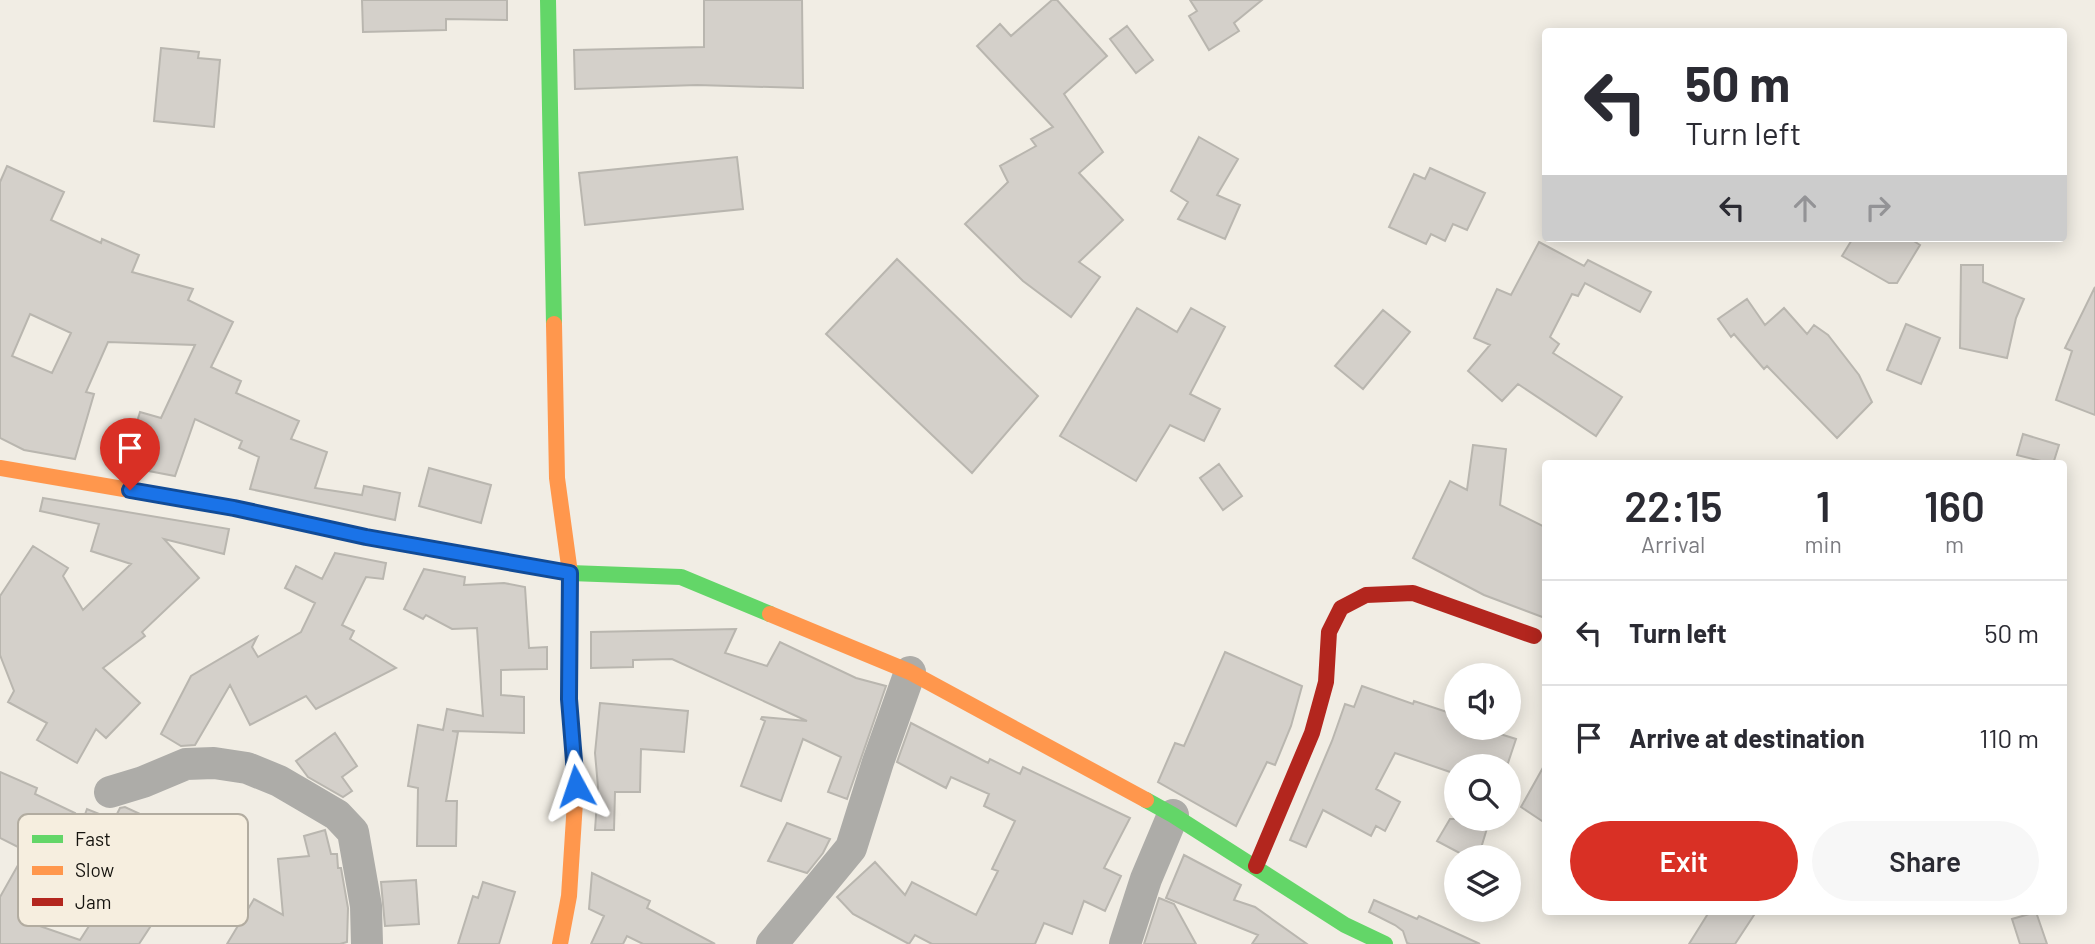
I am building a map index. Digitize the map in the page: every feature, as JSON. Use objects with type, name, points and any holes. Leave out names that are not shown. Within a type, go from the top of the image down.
[{"type":"street","points":[[548,0],[557,478],[570,573],[569,699],[576,786],[569,896],[560,944]]},
{"type":"street","points":[[0,468],[234,508],[366,537],[570,573],[681,577],[910,672],[1173,815],[1345,925],[1385,944]]},
{"type":"street","points":[[1255,866],[1312,733],[1326,682],[1329,632],[1341,608],[1366,595],[1413,593],[1534,636]]},
{"type":"street","points":[[772,944],[851,848],[910,672]]},
{"type":"street","points":[[110,792],[186,764],[214,763],[247,768],[279,781],[337,815],[353,832],[366,906],[367,944]]},
{"type":"street","points":[[1125,944],[1146,879],[1173,815]]},
{"type":"building","points":[[362,0],[507,0],[507,20],[446,19],[446,30],[363,32]]},
{"type":"building","points":[[704,0],[802,0],[803,88],[697,85],[575,89],[574,50],[704,47]]},
{"type":"building","points":[[1052,0],[1057,0],[1107,56],[1064,94],[1103,152],[1079,173],[1123,220],[1079,262],[1100,277],[1071,317],[1023,281],[965,224],[1008,182],[1000,166],[1036,146],[1031,139],[1053,127],[977,46],[1000,24],[1011,36]]},
{"type":"building","points":[[1190,0],[1262,0],[1234,23],[1239,31],[1209,50],[1189,16],[1197,11]]},
{"type":"building","points":[[1127,26],[1153,60],[1136,73],[1110,39]]},
{"type":"building","points":[[161,48],[199,52],[198,58],[220,60],[214,127],[154,121]]},
{"type":"building","points":[[1199,137],[1238,159],[1217,195],[1240,205],[1225,239],[1178,219],[1188,202],[1171,191]]},
{"type":"building","points":[[737,157],[743,209],[585,225],[579,173]]},
{"type":"building","points":[[7,166],[64,192],[51,220],[101,243],[102,239],[139,255],[132,272],[193,289],[188,300],[233,322],[211,367],[241,381],[236,393],[299,421],[291,439],[327,452],[315,488],[362,495],[364,486],[400,493],[395,520],[250,489],[259,457],[239,448],[242,441],[195,419],[175,476],[138,469],[148,439],[133,435],[140,412],[161,418],[195,345],[108,342],[86,392],[94,394],[75,459],[24,450],[0,438],[0,182]],"holes":[[[30,314],[71,333],[52,373],[12,356]]]},
{"type":"building","points":[[1430,168],[1485,193],[1467,230],[1453,224],[1445,241],[1431,234],[1426,244],[1389,227],[1414,174],[1425,179]]},
{"type":"building","points":[[1539,242],[1584,266],[1588,260],[1651,292],[1640,312],[1585,283],[1578,296],[1572,294],[1550,337],[1559,344],[1553,353],[1622,397],[1596,436],[1518,384],[1502,401],[1468,371],[1490,345],[1474,338],[1497,289],[1511,295]]},
{"type":"building","points":[[1851,242],[1915,242],[1920,245],[1897,283],[1889,283],[1842,256]]},
{"type":"building","points":[[897,259],[1038,396],[972,473],[826,334]]},
{"type":"building","points":[[1961,265],[1983,265],[1983,282],[2024,299],[2016,318],[2007,358],[1960,348]]},
{"type":"building","points":[[2095,287],[2095,415],[2056,400],[2072,351],[2065,348]]},
{"type":"building","points":[[1747,299],[1765,325],[1784,308],[1807,334],[1814,325],[1828,335],[1859,375],[1872,402],[1837,438],[1767,366],[1764,369],[1734,334],[1731,337],[1718,319]]},
{"type":"building","points":[[1137,308],[1177,332],[1191,308],[1225,327],[1190,394],[1220,409],[1204,441],[1170,425],[1136,481],[1060,436]]},
{"type":"building","points":[[1383,310],[1410,332],[1363,389],[1335,366]]},
{"type":"building","points":[[1906,324],[1940,338],[1921,384],[1887,370]]},
{"type":"building","points":[[2023,434],[2059,445],[2054,460],[2037,460],[2017,455]]},
{"type":"building","points":[[1473,445],[1506,449],[1500,505],[1542,526],[1542,617],[1484,595],[1413,558],[1450,481],[1467,490]]},
{"type":"building","points":[[1219,464],[1242,496],[1223,510],[1200,478]]},
{"type":"building","points":[[429,468],[491,485],[481,523],[419,506]]},
{"type":"building","points":[[43,498],[229,529],[224,554],[164,539],[199,578],[142,632],[145,636],[103,668],[140,703],[106,738],[96,729],[77,763],[37,740],[47,723],[8,702],[14,691],[0,655],[0,596],[33,546],[68,568],[63,576],[83,610],[131,564],[91,551],[99,524],[40,511]]},
{"type":"building","points":[[335,553],[386,563],[383,579],[366,577],[342,625],[354,631],[350,639],[396,668],[316,709],[306,696],[250,725],[230,685],[195,745],[181,746],[161,734],[191,676],[257,637],[252,647],[258,657],[301,632],[315,603],[285,588],[296,566],[322,579]]},
{"type":"building","points":[[424,569],[465,577],[464,585],[504,583],[525,587],[529,648],[547,647],[547,669],[501,670],[501,695],[524,697],[524,733],[452,731],[458,732],[446,801],[457,801],[456,846],[417,846],[418,788],[408,786],[418,725],[443,730],[447,709],[483,716],[477,628],[452,629],[426,615],[423,619],[404,609]]},
{"type":"building","points":[[736,629],[725,653],[767,666],[780,642],[856,678],[886,686],[847,799],[828,792],[841,757],[803,739],[781,801],[741,786],[765,721],[762,717],[807,721],[672,659],[633,660],[633,667],[591,668],[591,632]]},
{"type":"building","points":[[1225,652],[1302,686],[1291,726],[1275,765],[1267,762],[1236,826],[1158,782],[1175,743],[1184,746]]},
{"type":"building","points":[[1362,686],[1413,704],[1414,701],[1444,711],[1444,740],[1516,740],[1511,754],[1444,754],[1444,770],[1395,753],[1376,789],[1400,802],[1385,831],[1376,826],[1371,836],[1323,810],[1306,847],[1290,840],[1345,704],[1354,707]]},
{"type":"building","points":[[600,703],[688,711],[684,752],[641,749],[640,792],[615,792],[614,830],[595,830],[598,787],[595,753]]},
{"type":"building","points":[[911,723],[988,763],[990,759],[1020,774],[1023,767],[1130,818],[1104,868],[1121,876],[1105,911],[1084,901],[1072,934],[1044,923],[1035,944],[932,944],[915,935],[909,944],[853,914],[837,897],[875,862],[905,895],[912,882],[976,915],[998,871],[992,869],[1015,821],[984,806],[989,794],[951,777],[946,788],[897,762]]},
{"type":"building","points":[[335,733],[357,766],[342,777],[352,791],[343,797],[308,777],[296,761]]},
{"type":"building","points":[[1542,769],[1542,821],[1521,807]]},
{"type":"building","points":[[0,772],[37,788],[35,794],[75,813],[18,814],[18,847],[0,838]]},
{"type":"building","points":[[125,807],[140,814],[117,814],[120,808]]},
{"type":"building","points":[[87,809],[99,814],[85,814]]},
{"type":"building","points":[[787,823],[830,839],[807,873],[768,861]]},
{"type":"building","points":[[1444,829],[1486,831],[1482,845],[1445,845],[1437,841]]},
{"type":"building","points":[[325,830],[331,854],[337,854],[348,908],[347,942],[227,944],[238,926],[248,926],[248,909],[254,899],[283,915],[278,859],[309,856],[304,836]]},
{"type":"building","points":[[1184,855],[1241,885],[1234,900],[1255,907],[1307,944],[1252,944],[1258,935],[1166,898]]},
{"type":"building","points":[[18,865],[18,926],[40,926],[80,940],[89,926],[151,926],[139,944],[0,944],[0,897]]},
{"type":"building","points":[[592,873],[650,901],[647,908],[715,944],[643,944],[627,936],[623,944],[591,944],[604,916],[589,909]]},
{"type":"building","points":[[416,880],[419,924],[385,926],[381,882]]},
{"type":"building","points":[[483,882],[515,892],[499,944],[458,944],[473,896],[478,898]]},
{"type":"building","points":[[1159,898],[1174,904],[1196,944],[1144,944]]},
{"type":"building","points":[[1374,900],[1417,919],[1419,916],[1480,944],[1407,943],[1403,931],[1369,912]]},
{"type":"building","points":[[1707,915],[1754,915],[1735,944],[1689,944]]},
{"type":"building","points":[[2037,915],[2047,944],[2020,944],[2012,919]]},
{"type":"traffic: fast","points":[[548,0],[554,324]]},
{"type":"traffic: fast","points":[[366,537],[570,573],[681,577],[770,614]]},
{"type":"traffic: fast","points":[[1146,800],[1345,925],[1385,944]]},
{"type":"traffic: slow","points":[[554,324],[557,478],[570,573],[569,699],[576,786],[569,896],[560,944]]},
{"type":"traffic: slow","points":[[0,468],[234,508],[366,537]]},
{"type":"traffic: slow","points":[[770,614],[910,672],[1146,800]]},
{"type":"traffic: jam","points":[[1256,866],[1312,733],[1326,682],[1329,632],[1341,608],[1366,595],[1413,593],[1534,636]]},
{"type":"route","points":[[130,490],[234,508],[366,537],[570,573],[569,699],[576,786]]}]
